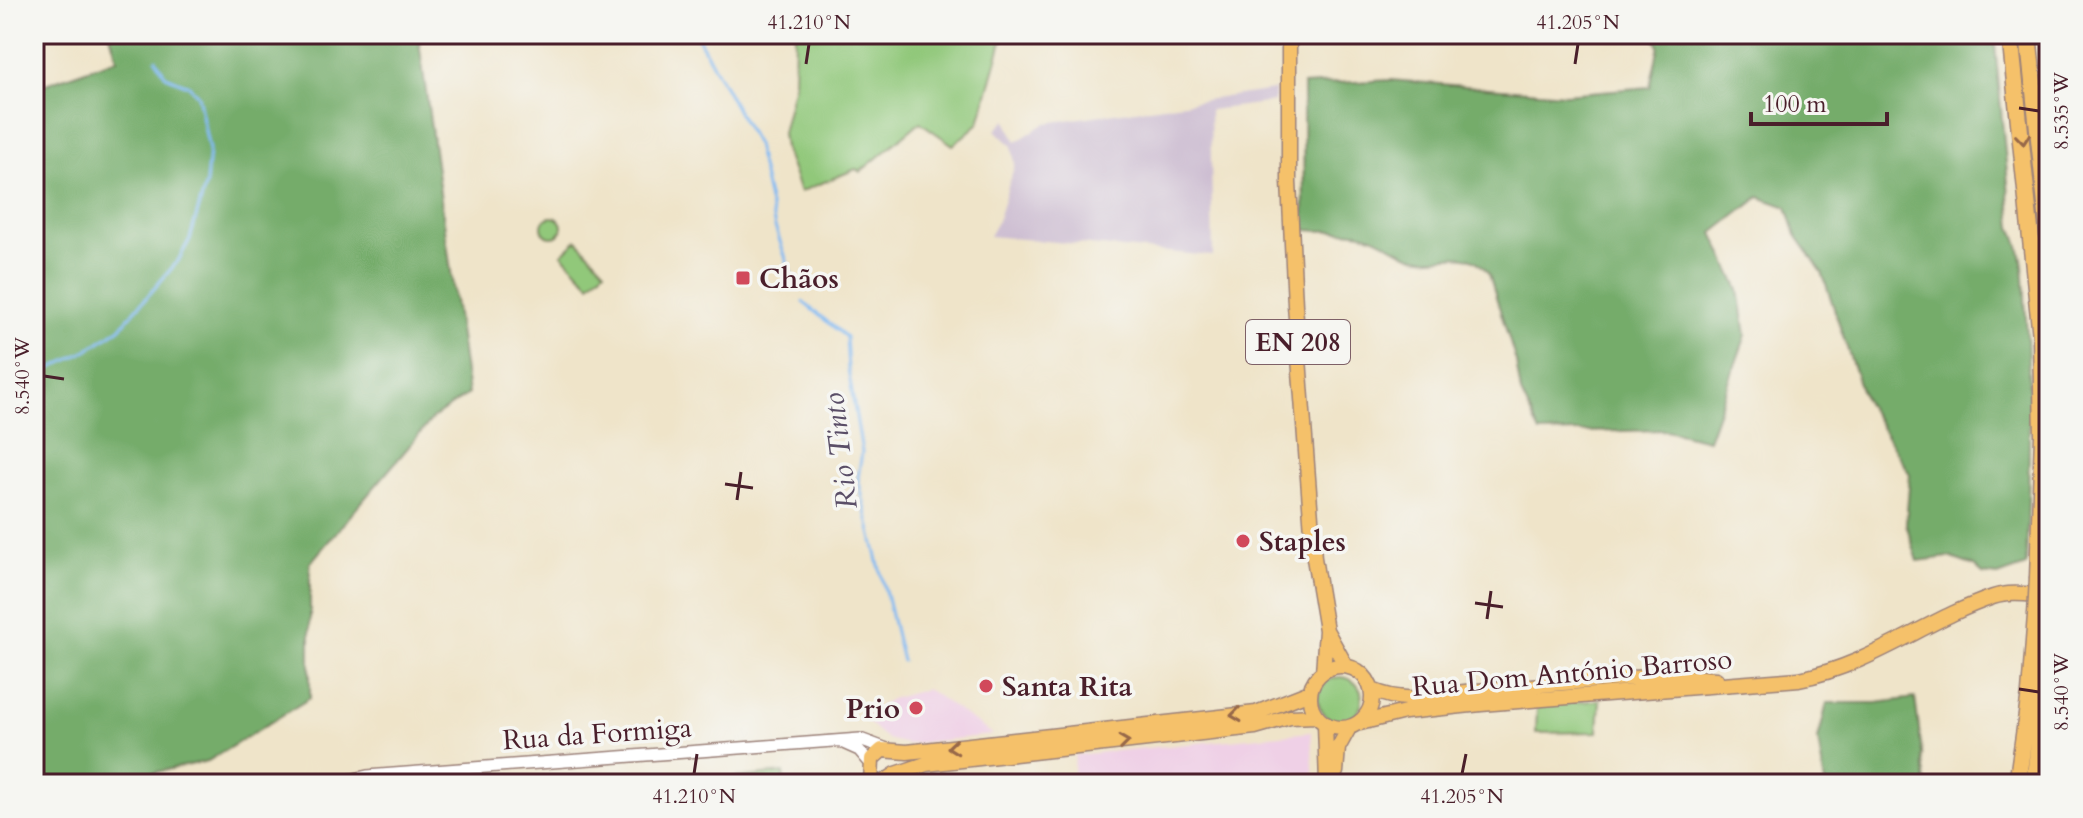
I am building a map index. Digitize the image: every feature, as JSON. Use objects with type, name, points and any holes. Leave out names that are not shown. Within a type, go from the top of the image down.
[{"type":"highway","points":[[2010,34],[2041,337],[2043,435],[2036,615],[2030,693],[2017,784]]},
{"type":"highway","points":[[2028,34],[2049,234]]},
{"type":"highway","points":[[2034,784],[2049,661]]},
{"type":"main road","name":"EN 208","points":[[1289,34],[1289,182],[1295,305],[1314,558],[1326,630],[1323,672],[1310,692]]},
{"type":"main road","points":[[1748,682],[1829,673],[1873,656],[1993,597],[2049,596]]},
{"type":"main road","name":"EN 208","points":[[1326,630],[1346,666],[1358,670],[1372,690]]},
{"type":"main road","points":[[1323,672],[1346,666]]},
{"type":"main road","name":"Rua Dom António Barroso","points":[[1372,690],[1393,699],[1407,700],[1459,692],[1610,681],[1697,678],[1748,682]]},
{"type":"main road","name":"Rua Dom António Barroso","points":[[1354,725],[1405,712],[1748,682]]},
{"type":"main road","points":[[1336,784],[1338,748],[1373,702],[1372,690]]},
{"type":"main road","points":[[1327,784],[1320,720],[1310,692],[1256,713],[915,751],[889,750],[874,755],[871,772],[890,778],[926,764],[1255,727],[1290,717],[1320,720],[1354,725]]},
{"type":"main road","points":[[889,750],[900,761],[890,778]]},
{"type":"street","name":"Rua da Formiga","points":[[332,784],[367,776],[860,739],[889,750]]},
{"type":"street","points":[[832,741],[859,750],[871,772]]},
{"type":"shaded area","points":[[1274,90],[1274,102],[1210,110],[1213,256],[989,236],[997,222],[1015,164],[1012,146],[996,130],[1006,120],[1016,142],[1046,123]]},
{"type":"shaded area","name":"Prio","points":[[927,689],[992,735],[907,744],[887,739],[863,718],[891,699]]},
{"type":"shaded area","points":[[1311,732],[1314,784],[1073,784],[1075,755]]},
{"type":"green space","points":[[110,34],[418,34],[468,394],[433,418],[310,563],[310,698],[208,761],[101,784],[34,784],[34,685],[43,682],[34,663],[34,88],[117,59]]},
{"type":"green space","points":[[795,34],[1004,34],[979,123],[953,145],[920,122],[860,172],[856,169],[800,192],[784,148],[782,133],[794,84]]},
{"type":"green space","points":[[1653,34],[1994,34],[2012,227],[2022,260],[2028,349],[2026,566],[1998,576],[1983,574],[1974,566],[1949,557],[1918,561],[1906,524],[1910,474],[1864,399],[1822,272],[1796,235],[1787,207],[1759,197],[1713,233],[1739,290],[1746,335],[1708,440],[1666,430],[1540,433],[1521,393],[1516,362],[1489,274],[1482,265],[1459,256],[1414,257],[1373,236],[1358,232],[1304,230],[1303,85],[1390,80],[1565,94],[1650,87],[1659,46]]},
{"type":"green space","points":[[552,217],[559,220],[562,227],[559,234],[552,237],[545,234],[542,227],[545,220]]},
{"type":"green space","points":[[577,240],[605,270],[590,284],[562,254]]},
{"type":"green space","points":[[1340,677],[1355,684],[1362,699],[1355,714],[1340,721],[1325,714],[1318,699],[1325,684]]},
{"type":"green space","points":[[1915,698],[1926,784],[1825,784],[1818,740],[1827,703],[1876,703]]},
{"type":"green space","points":[[1600,700],[1598,732],[1536,733],[1537,706]]},
{"type":"green space","points":[[784,773],[783,784],[712,784],[712,780]]},
{"type":"waterway","name":"Rio Tinto","points":[[696,34],[756,145],[775,227],[795,285]]},
{"type":"waterway","points":[[34,377],[86,351],[120,328],[178,261],[190,239],[206,183],[209,150],[198,95],[188,85],[166,76],[156,59]]},
{"type":"waterway","name":"Rio Tinto","points":[[803,302],[846,337],[848,369],[862,452],[858,478],[902,661]]},
{"type":"waterway","name":"Rio Tinto","points":[[941,775],[941,784]]},
{"type":"place","name":"Chãos","points":[[743,278]]},
{"type":"place","name":"Staples","points":[[1243,541]]},
{"type":"place","name":"Santa Rita","points":[[986,686]]},
{"type":"place","name":"Prio","points":[[916,708]]}]
